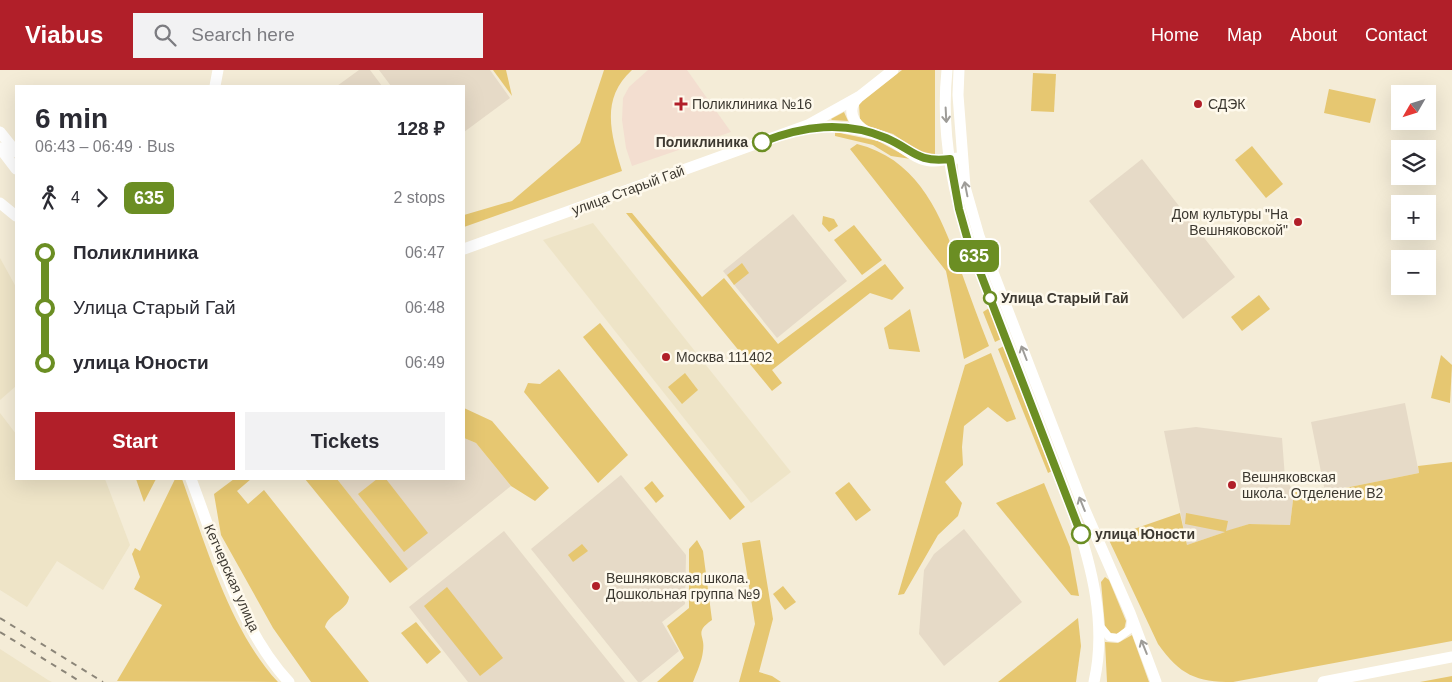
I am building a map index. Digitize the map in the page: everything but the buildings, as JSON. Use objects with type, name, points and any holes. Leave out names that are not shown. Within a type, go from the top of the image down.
[{"type":"main road","points":[[215,85],[218,70]]},
{"type":"main road","name":"улица Старый Гай","points":[[465,249],[792,131],[825,116],[860,96],[894,70]]},
{"type":"main road","points":[[947,70],[946,115],[950,159],[959,209],[1130,613],[1156,682]]},
{"type":"main road","points":[[959,70],[958,95],[966,187],[992,287],[1079,529],[1093,579],[1098,620],[1099,682]]},
{"type":"main road","name":"улица Старый Гай","points":[[860,96],[852,105],[852,115],[858,126],[870,133],[894,142],[922,159],[962,157]]},
{"type":"main road","name":"улица Старый Гай","points":[[792,131],[830,127],[870,133]]},
{"type":"main road","points":[[0,132],[15,151]]},
{"type":"main road","points":[[0,148],[15,168]]},
{"type":"main road","points":[[0,203],[15,215]]},
{"type":"main road","name":"Кетчерская улица","points":[[191,480],[228,578],[254,632],[277,670],[289,682]]},
{"type":"main road","name":"Кетчерская улица","points":[[195,480],[197,496]]},
{"type":"main road","points":[[1094,682],[1098,655]]},
{"type":"main road","points":[[1328,682],[1452,657]]},
{"type":"street","points":[[1098,620],[1104,633],[1109,637],[1118,638],[1130,629],[1130,613]]},
{"type":"shaded area","points":[[359,70],[370,70],[381,85],[338,85]]},
{"type":"shaded area","points":[[379,70],[490,70],[510,98],[465,131],[465,85],[390,85]]},
{"type":"shaded area","points":[[493,70],[506,70],[512,96]]},
{"type":"shaded area","points":[[604,70],[632,70],[622,81],[615,93],[612,105],[611,118],[614,144],[622,171],[465,227],[465,215],[512,201],[580,143]]},
{"type":"shaded area","points":[[648,70],[687,70],[731,132],[632,166],[626,148],[622,120],[623,98],[629,87]]},
{"type":"shaded area","points":[[902,70],[935,70],[935,154],[923,154],[893,134],[865,125],[860,119],[859,104]]},
{"type":"shaded area","points":[[1033,73],[1056,74],[1054,112],[1031,111]]},
{"type":"shaded area","points":[[1329,89],[1376,99],[1370,123],[1324,113]]},
{"type":"shaded area","points":[[844,112],[848,121],[831,119]]},
{"type":"shaded area","points":[[835,132],[878,141],[911,159],[891,156],[873,145],[835,136]]},
{"type":"shaded area","points":[[857,144],[879,152],[897,163],[925,193],[945,230],[989,346],[964,359],[946,271],[850,149]]},
{"type":"shaded area","points":[[1252,146],[1283,184],[1266,198],[1235,160]]},
{"type":"shaded area","points":[[1142,159],[1235,277],[1183,319],[1089,201]]},
{"type":"shaded area","points":[[626,213],[632,213],[702,297],[724,278],[778,344],[885,264],[904,288],[892,300],[870,293],[772,370],[782,383],[772,391]]},
{"type":"shaded area","points":[[793,214],[847,281],[777,338],[723,271]]},
{"type":"shaded area","points":[[823,216],[834,219],[838,226],[829,232],[822,224]]},
{"type":"shaded area","points":[[593,223],[791,472],[751,503],[543,240]]},
{"type":"shaded area","points":[[854,225],[882,260],[862,275],[834,240]]},
{"type":"shaded area","points":[[0,258],[15,285],[15,387],[0,400]]},
{"type":"shaded area","points":[[742,263],[749,273],[734,285],[727,275]]},
{"type":"shaded area","points":[[1259,295],[1270,309],[1242,331],[1231,317]]},
{"type":"shaded area","points":[[989,308],[1001,339],[995,342],[983,312]]},
{"type":"shaded area","points":[[910,309],[920,352],[889,349],[884,328]]},
{"type":"shaded area","points":[[600,323],[745,507],[730,520],[583,337]]},
{"type":"shaded area","points":[[1004,346],[1052,471],[1048,473],[998,349]]},
{"type":"shaded area","points":[[991,353],[1016,419],[1007,422],[988,407],[964,426],[963,465],[945,482],[962,503],[958,516],[938,535],[904,594],[898,595],[965,365]]},
{"type":"shaded area","points":[[1441,355],[1452,365],[1450,403],[1431,398]]},
{"type":"shaded area","points":[[559,369],[628,455],[598,483],[524,392],[528,383],[540,384]]},
{"type":"shaded area","points":[[685,373],[698,390],[682,404],[668,387]]},
{"type":"shaded area","points":[[1405,403],[1419,473],[1325,492],[1311,422]]},
{"type":"shaded area","points":[[465,408],[492,421],[549,488],[535,501],[511,486],[476,443],[465,438]]},
{"type":"shaded area","points":[[0,413],[15,433],[15,480],[105,480],[130,545],[103,590],[57,561],[27,607],[0,590]]},
{"type":"shaded area","name":"Вешняковская школа. Отделение В2","points":[[1196,427],[1282,438],[1285,478],[1294,492],[1290,525],[1249,524],[1187,545],[1164,431]]},
{"type":"shaded area","points":[[465,438],[476,443],[511,486],[408,569],[338,480],[465,480]]},
{"type":"shaded area","points":[[1452,462],[1452,641],[1233,682],[1220,682],[1199,678],[1182,670],[1166,655],[1158,644],[1108,538],[1180,513],[1187,545],[1225,532],[1185,524],[1186,513],[1228,521],[1226,531],[1249,524],[1290,525],[1294,492],[1325,492],[1419,473],[1418,466]]},
{"type":"shaded area","points":[[621,475],[686,555],[685,604],[662,622],[679,651],[641,682],[638,682],[531,549]]},
{"type":"shaded area","points":[[136,480],[155,480],[144,502]]},
{"type":"shaded area","points":[[175,480],[182,480],[210,558],[233,612],[246,638],[278,682],[117,681],[162,605],[134,589],[140,577],[132,554],[135,548],[140,551]]},
{"type":"shaded area","points":[[233,480],[250,480],[237,491],[248,504],[264,490],[349,597],[345,605],[330,619],[325,627],[369,682],[311,682],[273,628],[221,535],[214,494]]},
{"type":"shaded area","points":[[306,480],[338,480],[408,569],[390,583]]},
{"type":"shaded area","points":[[376,480],[387,480],[428,533],[404,552],[358,494]]},
{"type":"shaded area","points":[[652,481],[664,496],[656,503],[644,488]]},
{"type":"shaded area","points":[[849,482],[871,510],[856,521],[835,493]]},
{"type":"shaded area","points":[[1044,483],[1070,547],[1079,596],[1071,595],[996,503]]},
{"type":"shaded area","points":[[964,529],[1022,602],[944,666],[919,634],[924,570],[934,554]]},
{"type":"shaded area","points":[[504,531],[625,682],[468,682],[409,607]]},
{"type":"shaded area","points":[[697,540],[703,551],[712,620],[706,624],[701,634],[703,646],[702,659],[693,682],[657,682],[684,658],[667,626],[689,608],[689,549]]},
{"type":"shaded area","points":[[760,540],[773,619],[759,672],[772,676],[781,682],[739,682],[755,624],[742,543]]},
{"type":"shaded area","points":[[582,544],[588,551],[573,562],[568,555]]},
{"type":"shaded area","points":[[1105,577],[1109,580],[1126,621],[1124,630],[1117,634],[1110,633],[1105,626],[1101,582]]},
{"type":"shaded area","points":[[783,586],[796,602],[785,610],[773,594]]},
{"type":"shaded area","points":[[447,587],[503,658],[480,676],[424,606]]},
{"type":"shaded area","points":[[1078,618],[1081,646],[1076,682],[998,682]]},
{"type":"shaded area","points":[[416,622],[441,652],[427,664],[401,633]]},
{"type":"shaded area","points":[[1132,635],[1149,682],[1107,682],[1105,642],[1118,643]]},
{"type":"shaded area","points":[[0,649],[48,680],[52,682],[0,682]]},
{"type":"shaded area","points":[[1452,676],[1452,682],[1420,682]]},
{"type":"railway","points":[[0,618],[103,682]]},
{"type":"railway","points":[[0,632],[81,682]]},
{"type":"bus line","name":"635","points":[[762,142],[804,128],[830,127],[884,137],[922,159],[931,161],[950,159],[954,188],[968,241],[1081,534]]},
{"type":"place","name":"Поликлиника №16","points":[[681,104]]},
{"type":"place","name":"СДЭК","points":[[1198,104]]},
{"type":"place","name":"Поликлиника","points":[[762,142]]},
{"type":"place","name":"Дом культуры \"На Вешняковской\"","points":[[1298,222]]},
{"type":"place","name":"Улица Старый Гай","points":[[990,298]]},
{"type":"place","name":"Москва 111402","points":[[666,357]]},
{"type":"place","name":"Вешняковская школа. Отделение В2","points":[[1232,485]]},
{"type":"place","name":"улица Юности","points":[[1081,534]]},
{"type":"place","name":"Вешняковская школа. Дошкольная группа №9","points":[[596,586]]}]
